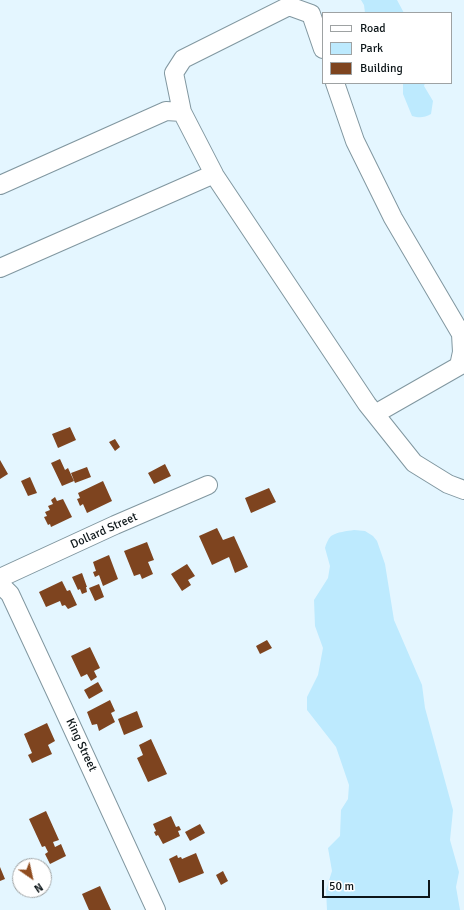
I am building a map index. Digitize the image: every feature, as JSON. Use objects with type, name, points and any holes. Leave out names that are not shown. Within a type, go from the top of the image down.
[{"type":"street","points":[[322,46],[311,14],[289,6],[183,59],[174,74],[182,112],[213,173],[367,404],[414,463],[448,484],[464,490]]},
{"type":"street","points":[[335,84],[355,141],[389,211],[461,334],[462,352],[459,366],[375,414]]},
{"type":"street","points":[[0,185],[166,111],[182,112]]},
{"type":"street","points":[[0,268],[214,174],[213,173]]},
{"type":"street","name":"Dollard Street","points":[[0,578],[115,525],[208,485]]},
{"type":"street","name":"King Street","points":[[0,584],[10,594],[156,910]]},
{"type":"green space","points":[[361,0],[397,0],[403,12],[365,12],[364,5]]},
{"type":"green space","points":[[403,84],[425,84],[424,86],[433,101],[431,114],[422,117],[412,116],[403,94]]},
{"type":"green space","points":[[354,530],[365,531],[373,536],[377,541],[385,564],[394,620],[422,685],[425,708],[453,810],[450,840],[459,872],[456,887],[460,910],[327,910],[326,890],[332,871],[328,848],[340,836],[341,810],[348,799],[349,785],[336,747],[307,710],[307,697],[318,675],[323,648],[315,626],[314,600],[328,578],[330,566],[325,546],[331,536]]},
{"type":"building","points":[[70,427],[76,440],[58,448],[52,434]]},
{"type":"building","points":[[115,439],[120,447],[115,451],[109,442]]},
{"type":"building","points":[[60,459],[65,470],[68,468],[74,481],[62,486],[51,463]]},
{"type":"building","points":[[0,460],[8,474],[0,479]]},
{"type":"building","points":[[165,464],[171,476],[154,484],[148,473]]},
{"type":"building","points":[[87,467],[91,477],[75,483],[71,473]]},
{"type":"building","points":[[30,477],[37,493],[28,496],[21,481]]},
{"type":"building","points":[[103,481],[112,501],[87,513],[83,504],[80,506],[77,499],[80,498],[78,493]]},
{"type":"building","points":[[269,488],[276,502],[251,513],[245,498]]},
{"type":"building","points":[[55,497],[57,501],[63,499],[72,517],[51,527],[50,524],[48,525],[44,517],[47,516],[45,512],[50,510],[48,506],[53,504],[51,500]]},
{"type":"building","points":[[217,528],[223,540],[234,536],[248,567],[235,573],[229,557],[212,565],[199,536]]},
{"type":"building","points":[[147,542],[154,560],[148,562],[153,574],[142,579],[140,574],[134,576],[124,551]]},
{"type":"building","points":[[109,555],[118,579],[103,586],[99,575],[95,577],[93,572],[96,571],[93,562]]},
{"type":"building","points":[[187,564],[195,576],[188,580],[191,585],[182,591],[171,574]]},
{"type":"building","points":[[82,573],[87,587],[87,592],[82,594],[80,589],[78,590],[72,577]]},
{"type":"building","points":[[62,581],[67,591],[70,590],[77,605],[68,609],[65,605],[62,606],[60,601],[46,607],[39,592]]},
{"type":"building","points":[[99,584],[104,597],[95,601],[89,588]]},
{"type":"building","points":[[267,640],[272,648],[260,654],[256,646]]},
{"type":"building","points":[[90,647],[100,668],[94,671],[97,677],[91,681],[87,674],[81,677],[71,656]]},
{"type":"building","points":[[98,682],[103,691],[89,699],[84,690]]},
{"type":"building","points":[[110,700],[115,711],[111,713],[115,722],[99,731],[97,724],[92,725],[87,712]]},
{"type":"building","points":[[137,711],[143,727],[124,735],[118,719]]},
{"type":"building","points":[[47,723],[55,741],[48,745],[52,754],[32,763],[28,755],[32,753],[24,734]]},
{"type":"building","points":[[151,739],[167,774],[148,782],[137,758],[143,755],[139,745]]},
{"type":"building","points":[[46,811],[59,840],[53,842],[55,847],[61,844],[66,856],[52,863],[52,858],[47,858],[45,854],[48,852],[45,846],[42,847],[29,819]]},
{"type":"building","points":[[171,816],[176,827],[179,826],[181,830],[178,831],[180,836],[163,844],[158,835],[156,836],[154,832],[156,831],[153,824]]},
{"type":"building","points":[[200,824],[205,833],[190,841],[185,832]]},
{"type":"building","points":[[196,853],[204,873],[179,883],[169,859],[177,855],[178,858],[181,857],[182,859]]},
{"type":"building","points":[[0,867],[5,879],[0,881]]},
{"type":"building","points":[[223,871],[228,881],[221,885],[216,875]]},
{"type":"building","points":[[100,886],[111,910],[89,910],[82,894]]}]
